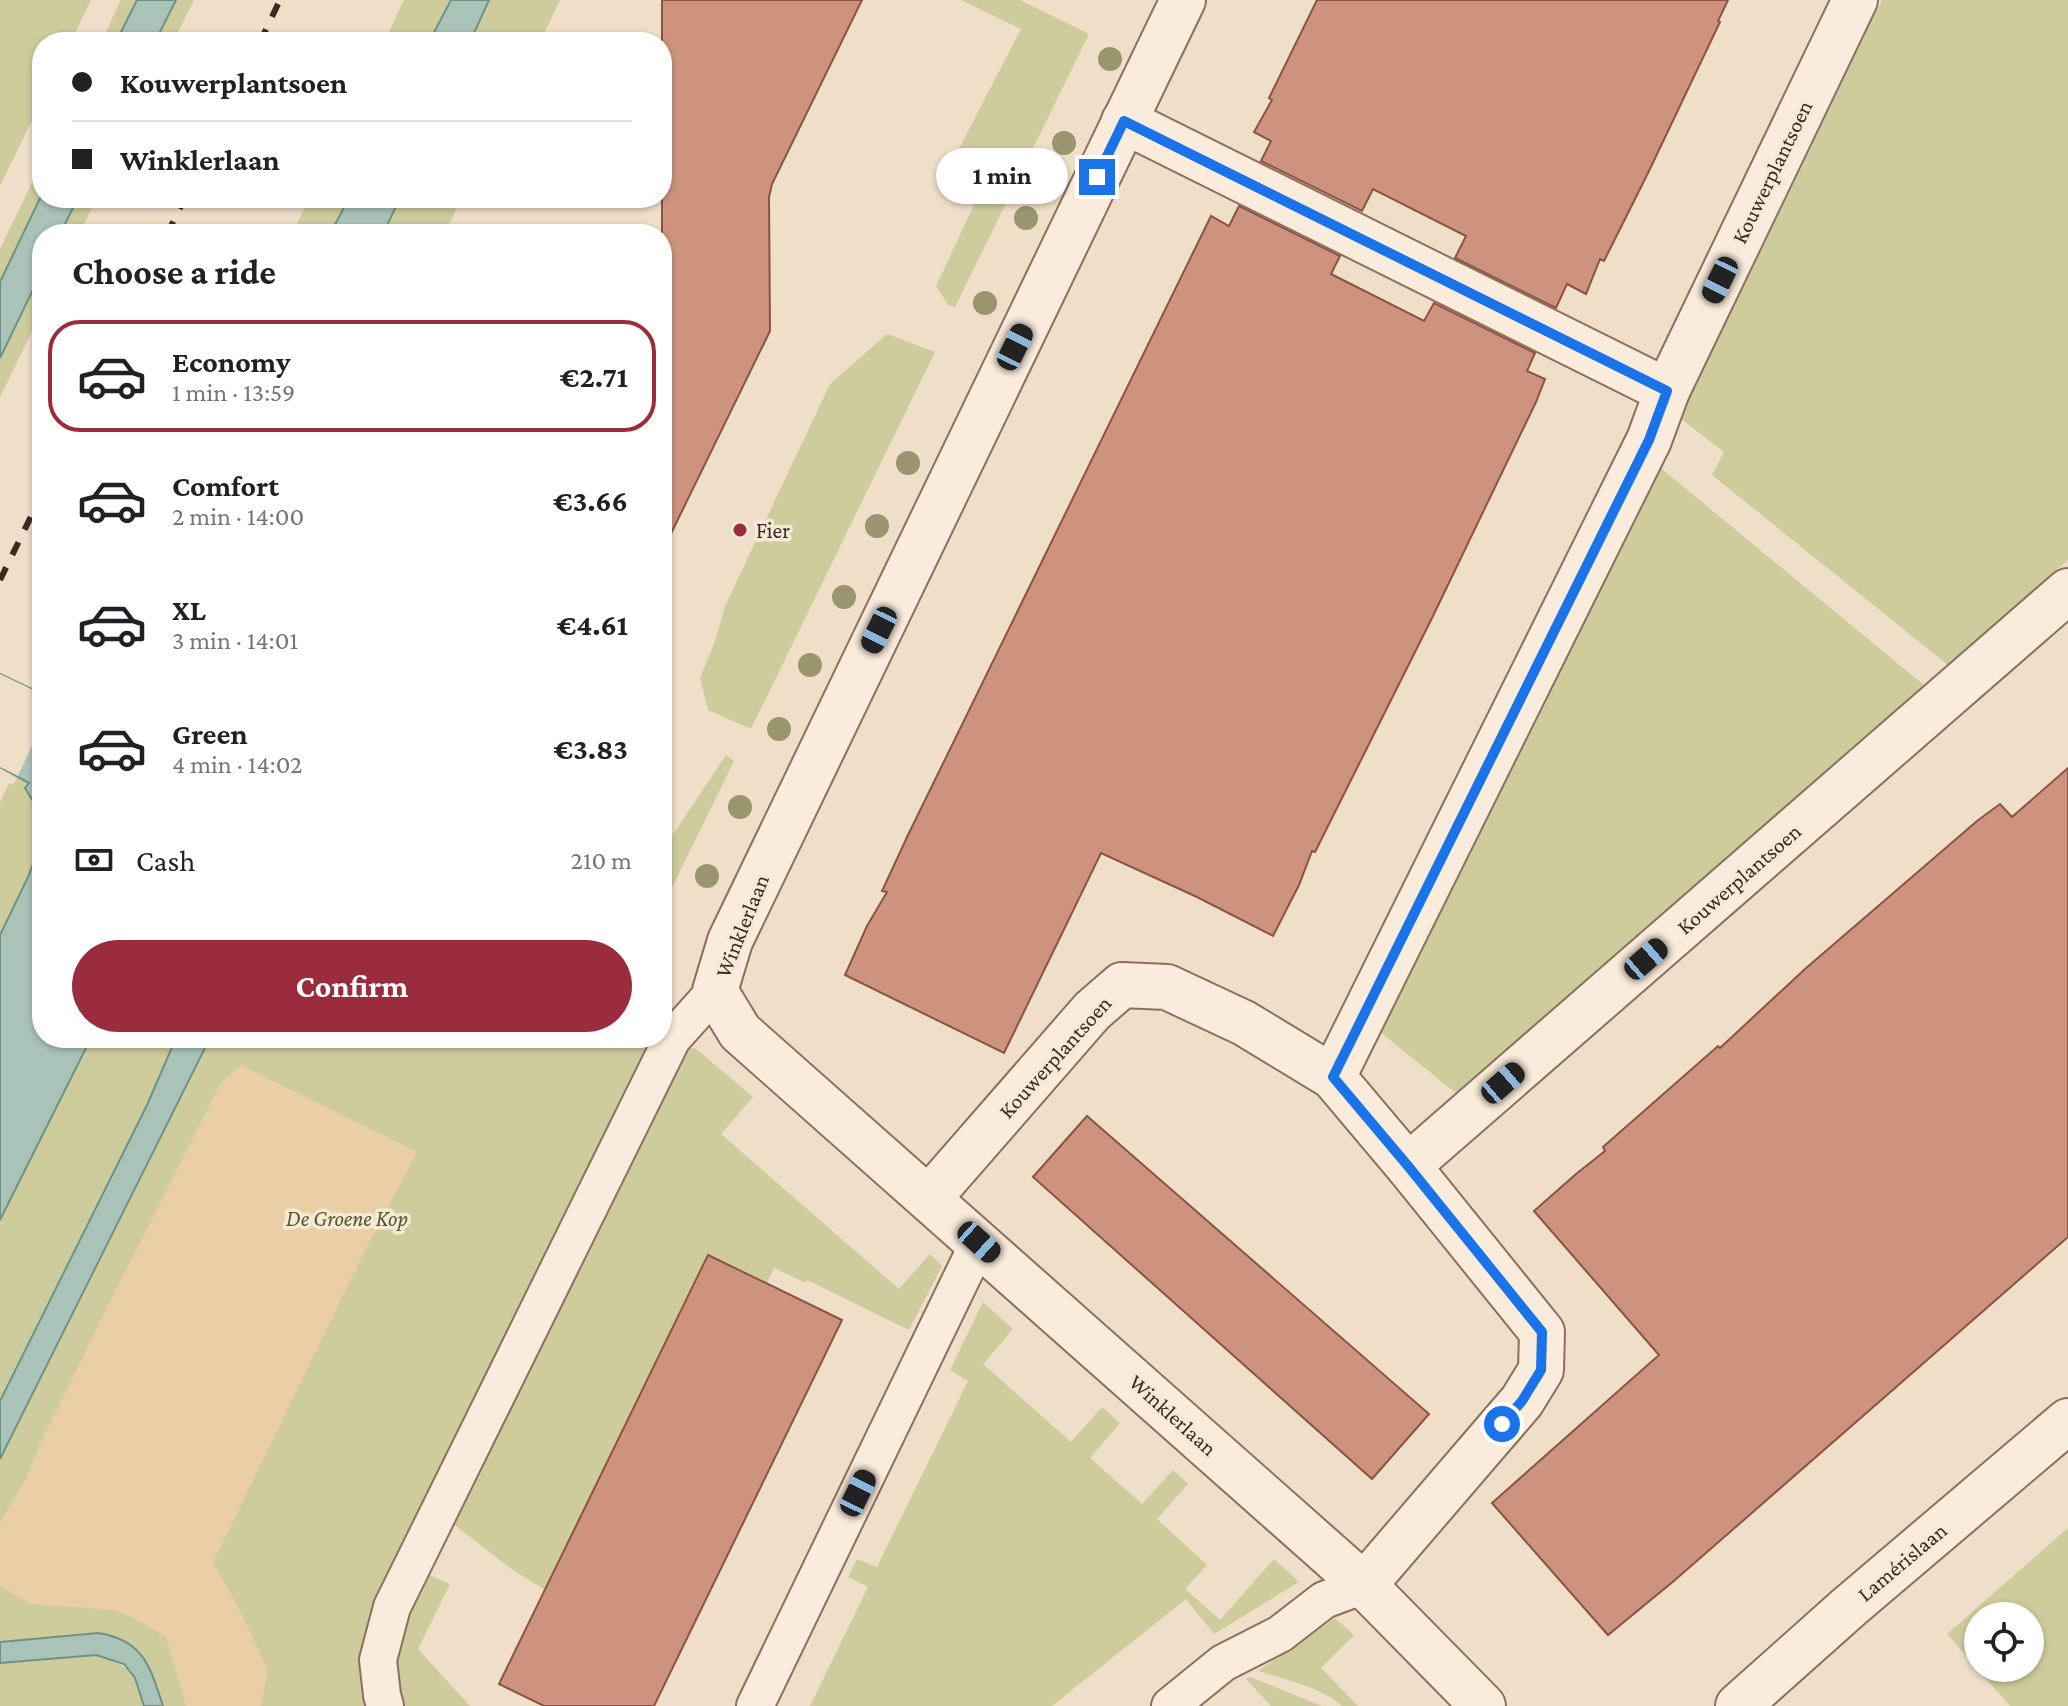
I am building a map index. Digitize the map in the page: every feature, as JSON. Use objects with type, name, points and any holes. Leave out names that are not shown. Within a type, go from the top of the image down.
[{"type":"street","name":"Winklerlaan","points":[[1183,0],[730,941],[715,991],[740,1032],[1364,1585],[1483,1706]]},
{"type":"street","name":"Kouwerplantsoen","points":[[1333,1077],[1649,440],[1667,391],[1855,0]]},
{"type":"street","points":[[1124,121],[1667,391]]},
{"type":"street","name":"Kouwerplantsoen","points":[[1408,1166],[2068,591]]},
{"type":"street","name":"Kouwerplantsoen","points":[[929,1198],[1092,1011],[1122,985],[1167,987],[1244,1023],[1333,1077],[1542,1332],[1541,1370],[1522,1401],[1364,1585]]},
{"type":"street","name":"Lamérislaan","points":[[1738,1706],[2068,1421]]},
{"type":"lane","points":[[672,1039],[715,991]]},
{"type":"lane","points":[[385,1706],[378,1660],[392,1607],[668,1048]]},
{"type":"lane","points":[[755,1706],[979,1242]]},
{"type":"lane","points":[[1170,1706],[1223,1663],[1280,1634],[1324,1600],[1364,1585]]},
{"type":"green space","points":[[0,0],[91,0],[76,32],[32,32],[32,120],[0,186]]},
{"type":"green space","points":[[121,0],[137,0],[121,32],[106,32]]},
{"type":"green space","points":[[176,0],[194,0],[178,32],[160,32]]},
{"type":"green space","points":[[404,0],[451,0],[434,32],[389,32]]},
{"type":"green space","points":[[489,0],[560,0],[545,32],[475,32]]},
{"type":"green space","points":[[961,0],[1020,0],[1089,34],[955,307],[948,305],[936,286],[974,205],[949,192],[954,181],[951,164],[1021,29]]},
{"type":"green space","points":[[1882,0],[2068,0],[2068,560],[1948,665],[1712,475],[1724,452],[1680,418]]},
{"type":"green space","points":[[32,183],[32,208],[35,208],[0,282],[0,249]]},
{"type":"green space","points":[[73,208],[92,208],[84,224],[65,224]]},
{"type":"green space","points":[[304,208],[344,208],[335,224],[297,224]]},
{"type":"green space","points":[[395,208],[457,208],[449,224],[388,224]]},
{"type":"green space","points":[[32,292],[32,331],[0,397],[0,358]]},
{"type":"green space","points":[[887,334],[935,352],[751,729],[708,710],[700,678],[725,606],[830,384]]},
{"type":"green space","points":[[1657,465],[1925,686],[1457,1094],[1380,1032]]},
{"type":"green space","points":[[726,755],[734,761],[672,888],[672,836]]},
{"type":"green space","points":[[18,776],[29,783],[25,789],[32,800],[32,869],[0,935],[0,803],[9,783],[13,785]]},
{"type":"green space","points":[[86,1048],[172,1048],[147,1105],[0,1401],[0,1220]]},
{"type":"green space","name":"De Groene Kop","points":[[205,1048],[650,1048],[375,1614],[371,1706],[154,1706],[146,1674],[100,1634],[0,1642],[0,1585],[31,1604],[120,1282],[26,1479],[0,1524],[0,1459]]},
{"type":"green space","points":[[683,1048],[695,1048],[753,1097],[721,1134],[899,1289],[930,1254],[942,1266],[909,1330],[807,1280],[806,1283],[774,1268],[767,1283],[708,1255],[545,1590],[510,1568],[451,1522]]},
{"type":"green space","points":[[983,1302],[1013,1329],[983,1364],[1071,1442],[1102,1407],[1120,1423],[1090,1458],[1142,1504],[1173,1470],[1188,1484],[1157,1519],[1207,1565],[1185,1589],[1220,1620],[1274,1559],[1299,1582],[1214,1634],[1186,1599],[1052,1706],[810,1706],[868,1587],[848,1577],[857,1559],[877,1567],[968,1381],[950,1370]]},
{"type":"green space","points":[[2068,1528],[2068,1706],[2010,1706],[1989,1682],[2044,1682],[2044,1602],[1984,1602]]},
{"type":"green space","points":[[427,1574],[450,1584],[418,1649],[470,1706],[400,1706],[394,1664],[406,1619]]},
{"type":"green space","points":[[1335,1618],[1354,1635],[1321,1668],[1358,1706],[1342,1706],[1313,1689],[1258,1671]]},
{"type":"green space","points":[[1964,1619],[1964,1653],[1947,1634]]},
{"type":"green space","points":[[96,1655],[117,1663],[129,1672],[144,1706],[0,1706],[0,1663]]},
{"type":"green space","points":[[1250,1677],[1322,1706],[1271,1706],[1246,1679]]},
{"type":"sand","points":[[241,1065],[417,1152],[365,1251],[213,1562],[243,1616],[268,1672],[261,1706],[186,1706],[166,1637],[134,1618],[113,1610],[31,1604],[0,1585],[0,1524],[26,1479],[106,1309],[221,1083]]},
{"type":"shaded area","points":[[137,0],[176,0],[160,32],[121,32]]},
{"type":"shaded area","points":[[451,0],[489,0],[475,32],[434,32]]},
{"type":"shaded area","points":[[35,208],[73,208],[65,224],[32,224],[32,292],[0,358],[0,282]]},
{"type":"shaded area","points":[[344,208],[395,208],[388,224],[335,224]]},
{"type":"shaded area","points":[[0,674],[32,689],[32,800],[25,788],[29,783],[0,767]]},
{"type":"shaded area","points":[[32,867],[32,1048],[86,1048],[0,1220],[0,935]]},
{"type":"shaded area","points":[[172,1048],[205,1048],[0,1459],[0,1401],[147,1105]]},
{"type":"shaded area","points":[[98,1633],[126,1642],[135,1649],[149,1668],[163,1706],[144,1706],[135,1678],[124,1664],[96,1655],[0,1663],[0,1642]]},
{"type":"pier","points":[[0,674],[32,689],[32,746],[18,776],[0,767]]},
{"type":"building","points":[[662,0],[862,0],[772,184],[769,197],[770,331],[672,532],[672,224],[662,224],[662,208],[672,208],[672,32],[662,32]]},
{"type":"building","points":[[1317,0],[1728,0],[1648,173],[1604,261],[1600,259],[1586,294],[1567,284],[1556,308],[1455,258],[1466,236],[1373,189],[1362,211],[1261,161],[1271,141],[1254,132],[1272,100],[1269,98]]},
{"type":"building","points":[[1239,206],[1340,256],[1331,274],[1424,321],[1434,303],[1535,353],[1527,371],[1545,379],[1432,618],[1315,852],[1312,851],[1273,936],[1101,853],[1004,1053],[845,975],[867,926],[887,892],[882,891],[908,835],[1211,216],[1229,226]]},
{"type":"building","points":[[2068,768],[2068,1237],[1608,1635],[1492,1503],[1659,1355],[1534,1211],[1605,1151],[1603,1147],[1718,1046],[1720,1048],[1805,969],[1977,821],[2000,804],[2012,817]]},
{"type":"building","points":[[1087,1116],[1429,1414],[1372,1479],[1033,1177]]},
{"type":"building","points":[[708,1255],[842,1320],[654,1706],[544,1706],[499,1684]]},
{"type":"railway","points":[[265,32],[280,0]]},
{"type":"railway","points":[[172,224],[180,208]]},
{"type":"railway","points":[[0,580],[32,514]]},
{"type":"place","name":"Fier","points":[[740,530]]},
{"type":"route","points":[[1097,177],[1124,121],[1667,391],[1649,440],[1333,1077],[1542,1332],[1541,1370],[1522,1401],[1502,1424]]}]
